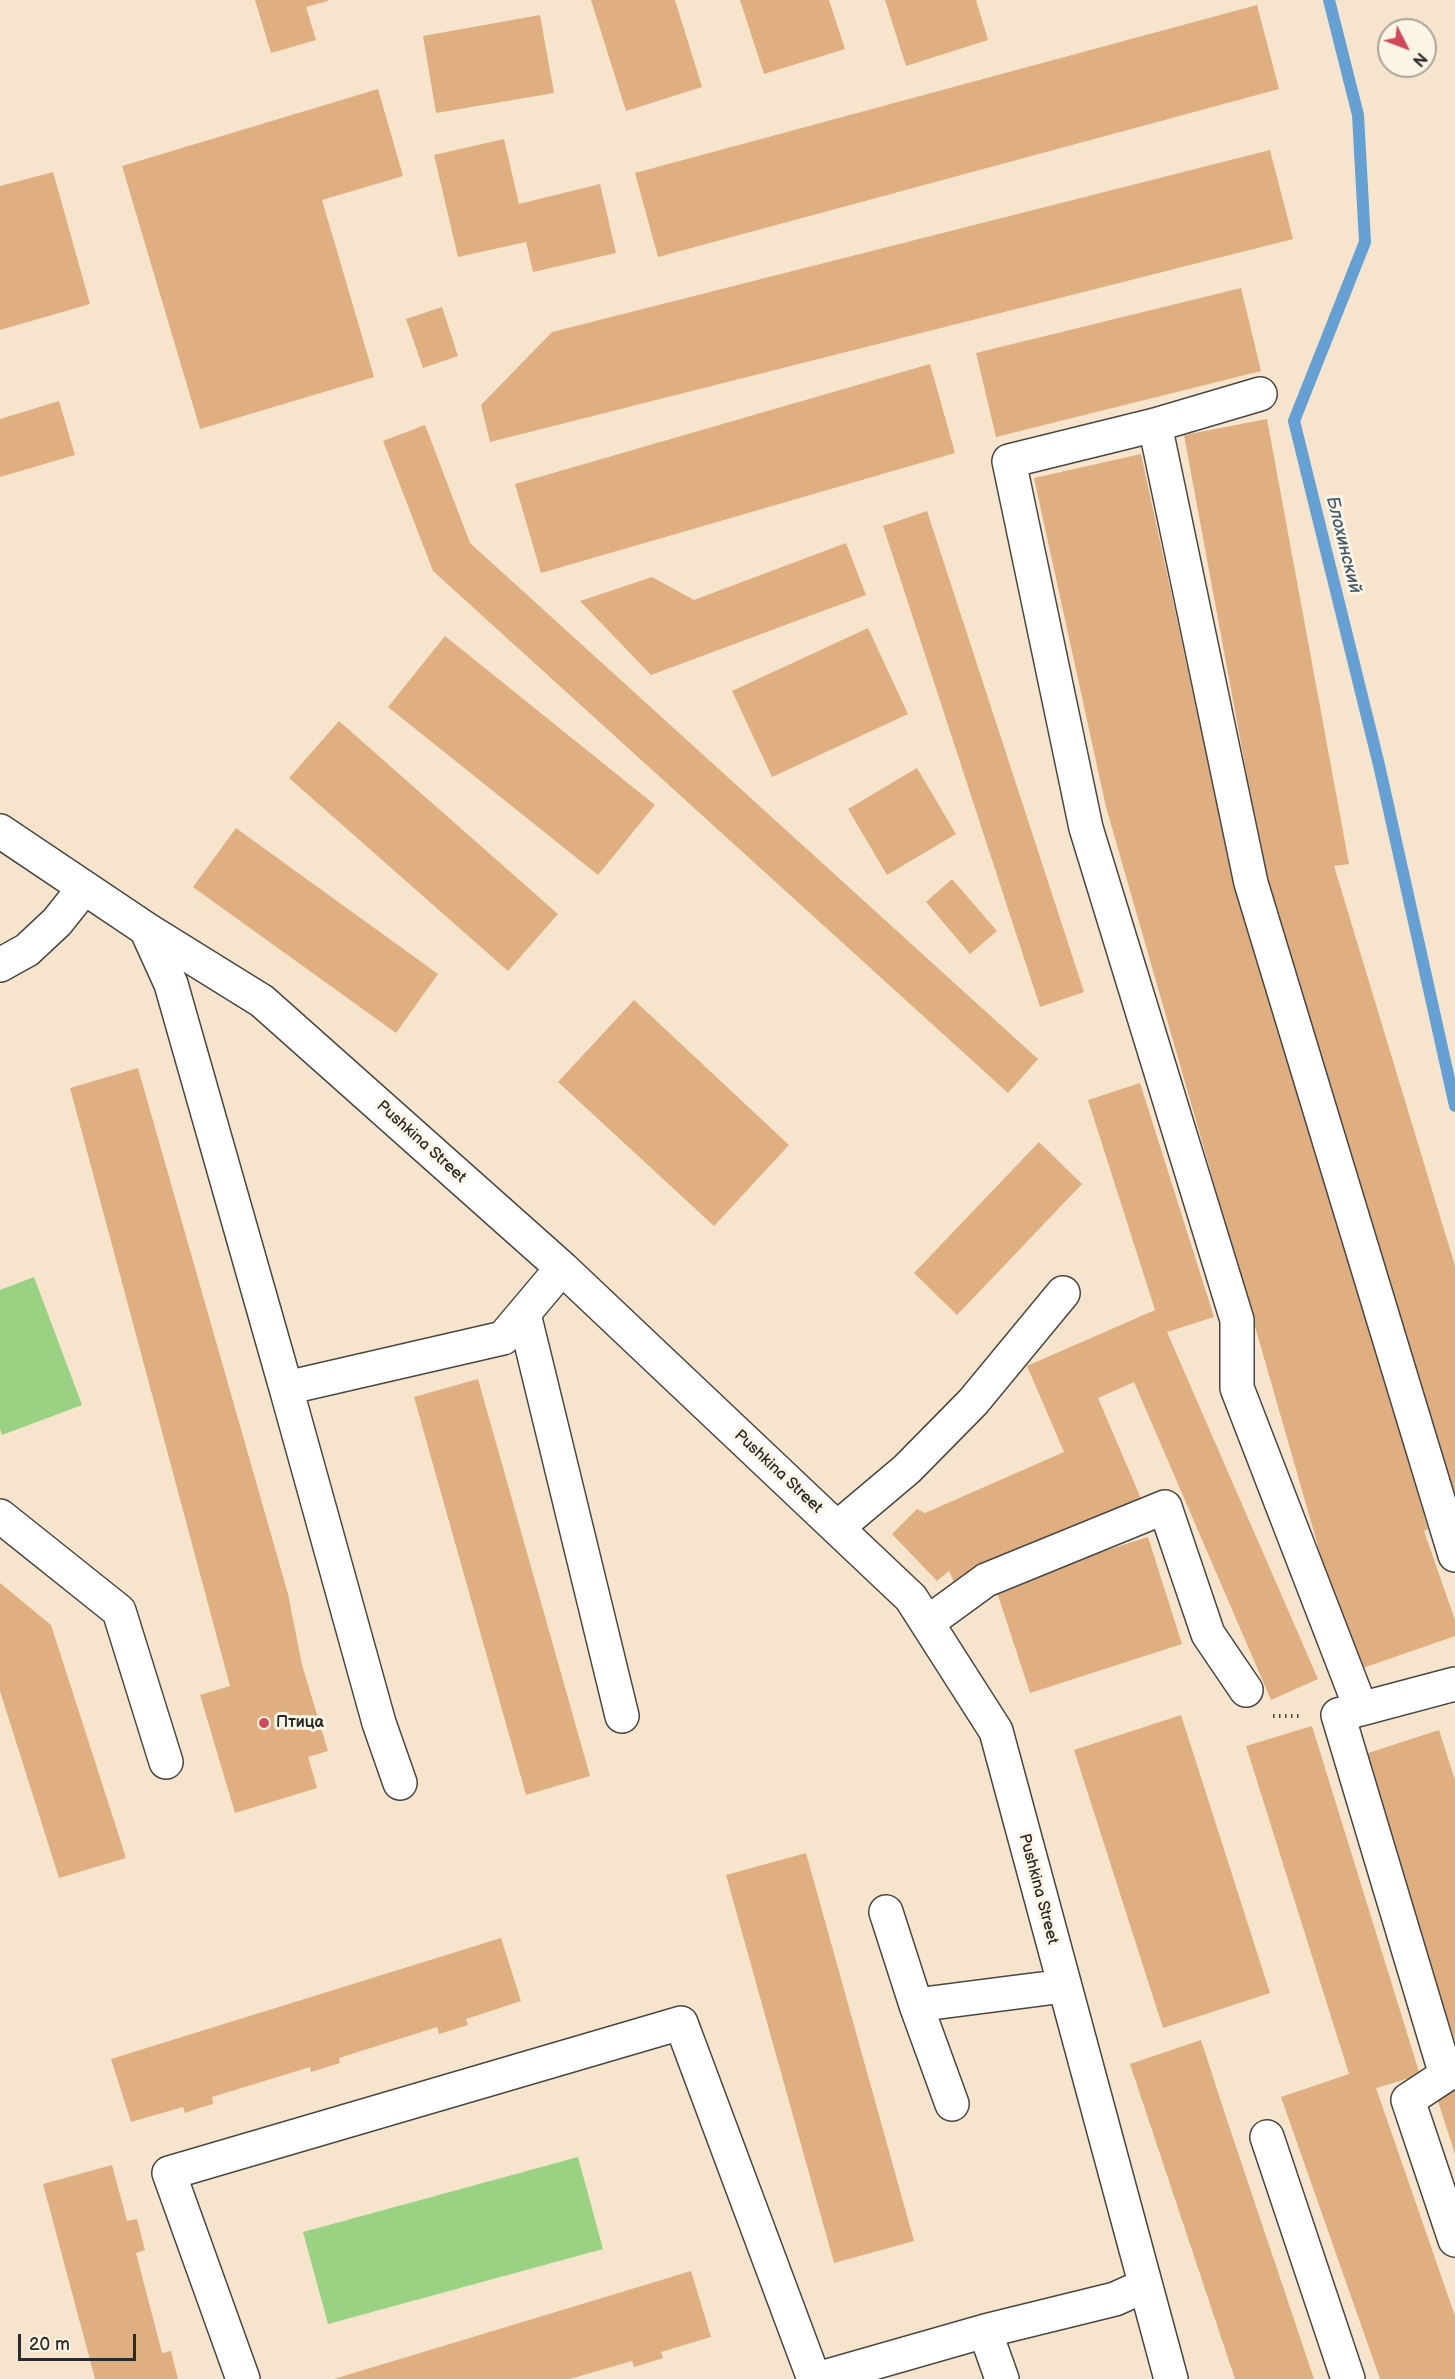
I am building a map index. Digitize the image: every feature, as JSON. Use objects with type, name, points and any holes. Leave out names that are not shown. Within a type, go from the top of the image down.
[{"type":"street","points":[[1260,394],[1155,425],[1009,461],[1086,828],[1237,1320],[1237,1388],[1350,1712],[1446,2075],[1408,2100],[1455,2240]]},
{"type":"street","points":[[1155,425],[1251,883],[1455,1555]]},
{"type":"street","name":"Pushkina Street","points":[[0,831],[146,929],[262,1001],[562,1268],[911,1598],[996,1731],[1144,2286],[1171,2379]]},
{"type":"street","points":[[0,965],[34,943],[57,922],[84,888]]},
{"type":"street","points":[[146,929],[171,984],[379,1723],[400,1783]]},
{"type":"street","points":[[286,1388],[504,1338],[562,1268]]},
{"type":"street","points":[[837,1528],[907,1468],[973,1402],[1064,1293]]},
{"type":"street","points":[[524,1314],[622,1716]]},
{"type":"street","points":[[927,1623],[986,1580],[1165,1507],[1208,1634],[1246,1690]]},
{"type":"street","points":[[0,1516],[119,1611],[166,1762]]},
{"type":"street","points":[[1350,1712],[1454,1688]]},
{"type":"street","points":[[886,1912],[916,2005],[952,2104]]},
{"type":"street","points":[[916,2005],[1064,1986]]},
{"type":"street","points":[[243,2379],[169,2173],[681,2023],[816,2379],[985,2331],[1115,2299],[1144,2286]]},
{"type":"street","points":[[1267,2137],[1348,2379]]},
{"type":"street","points":[[985,2331],[1002,2379]]},
{"type":"path","points":[[1246,1690],[1270,1716],[1350,1712]]},
{"type":"green space","points":[[34,1277],[82,1405],[2,1435],[0,1429],[0,1290]]},
{"type":"green space","points":[[578,2157],[603,2249],[328,2324],[303,2232]]},
{"type":"building","points":[[255,0],[328,1],[306,7],[316,40],[271,53]]},
{"type":"building","points":[[591,0],[675,0],[702,87],[626,111]]},
{"type":"building","points":[[740,0],[829,0],[845,49],[764,74]]},
{"type":"building","points":[[885,0],[976,0],[988,40],[906,66]]},
{"type":"building","points":[[1257,5],[1279,89],[658,257],[635,173]]},
{"type":"building","points":[[540,15],[554,93],[436,113],[423,36]]},
{"type":"building","points":[[378,89],[403,176],[322,200],[374,377],[200,429],[122,166]]},
{"type":"building","points":[[504,139],[519,204],[600,184],[616,253],[533,272],[526,242],[458,257],[434,155]]},
{"type":"building","points":[[1270,150],[1293,239],[490,442],[481,405],[552,332]]},
{"type":"building","points":[[53,172],[90,304],[0,330],[0,186]]},
{"type":"building","points":[[1241,288],[1261,371],[996,437],[976,353]]},
{"type":"building","points":[[442,307],[458,356],[423,368],[406,319]]},
{"type":"building","points":[[930,364],[955,453],[541,573],[515,484]]},
{"type":"building","points":[[59,401],[75,455],[0,477],[0,419]]},
{"type":"building","points":[[1267,419],[1349,864],[1334,866],[1455,1266],[1455,1500],[1266,879],[1184,435]]},
{"type":"building","points":[[425,425],[470,543],[1038,1059],[1008,1093],[433,571],[383,441]]},
{"type":"building","points":[[1141,454],[1211,776],[1428,1529],[1424,1531],[1455,1620],[1455,1636],[1360,1669],[1322,1560],[1106,807],[1034,478]]},
{"type":"building","points":[[927,511],[1084,992],[1040,1007],[883,526]]},
{"type":"building","points":[[846,543],[866,595],[651,675],[580,601],[652,577],[694,600]]},
{"type":"building","points":[[868,628],[908,714],[772,777],[732,691]]},
{"type":"building","points":[[445,636],[655,805],[598,875],[388,707]]},
{"type":"building","points":[[339,721],[558,914],[508,971],[289,778]]},
{"type":"building","points":[[917,768],[956,834],[887,875],[848,809]]},
{"type":"building","points":[[236,828],[438,974],[396,1033],[193,887]]},
{"type":"building","points":[[952,879],[997,931],[970,954],[926,902]]},
{"type":"building","points":[[634,1000],[789,1145],[714,1226],[558,1082]]},
{"type":"building","points":[[138,1068],[288,1594],[302,1665],[328,1751],[308,1757],[317,1788],[235,1813],[200,1695],[230,1686],[70,1088]]},
{"type":"building","points":[[1140,1083],[1214,1317],[1167,1332],[1318,1679],[1271,1700],[1134,1382],[1098,1398],[1142,1501],[954,1582],[949,1571],[937,1581],[892,1534],[917,1509],[925,1513],[1064,1452],[1027,1366],[1155,1310],[1088,1100]]},
{"type":"building","points":[[1039,1142],[1082,1184],[957,1315],[914,1273]]},
{"type":"building","points":[[478,1379],[590,1776],[526,1795],[414,1397]]},
{"type":"building","points":[[1148,1537],[1182,1644],[1030,1693],[995,1586]]},
{"type":"building","points":[[0,1583],[51,1625],[126,1858],[59,1878],[0,1691]]},
{"type":"building","points":[[1181,1715],[1270,1993],[1163,2028],[1074,1750]]},
{"type":"building","points":[[1312,1726],[1420,2075],[1376,2088],[1455,2316],[1455,2379],[1380,2379],[1281,2097],[1349,2074],[1246,1746]]},
{"type":"building","points":[[1439,1730],[1455,1780],[1455,2041],[1362,1755]]},
{"type":"building","points":[[806,1853],[914,2241],[834,2263],[726,1875]]},
{"type":"building","points":[[501,1938],[521,2001],[466,2019],[468,2025],[439,2034],[437,2027],[339,2058],[340,2063],[311,2072],[310,2067],[212,2097],[213,2104],[185,2113],[183,2107],[131,2122],[111,2059]]},
{"type":"building","points":[[1201,2040],[1314,2379],[1235,2379],[1130,2064]]},
{"type":"building","points":[[1455,2089],[1455,2154],[1436,2095]]},
{"type":"building","points":[[112,2165],[127,2221],[137,2219],[145,2250],[136,2253],[162,2353],[171,2351],[178,2379],[95,2379],[43,2184]]},
{"type":"building","points":[[691,2271],[711,2337],[661,2352],[663,2358],[634,2367],[632,2361],[570,2379],[334,2379]]},
{"type":"waterway","name":"Блохинский","points":[[1329,0],[1358,115],[1365,242],[1294,421],[1379,765],[1455,1106]]},
{"type":"place","name":"Птица","points":[[264,1723]]}]
